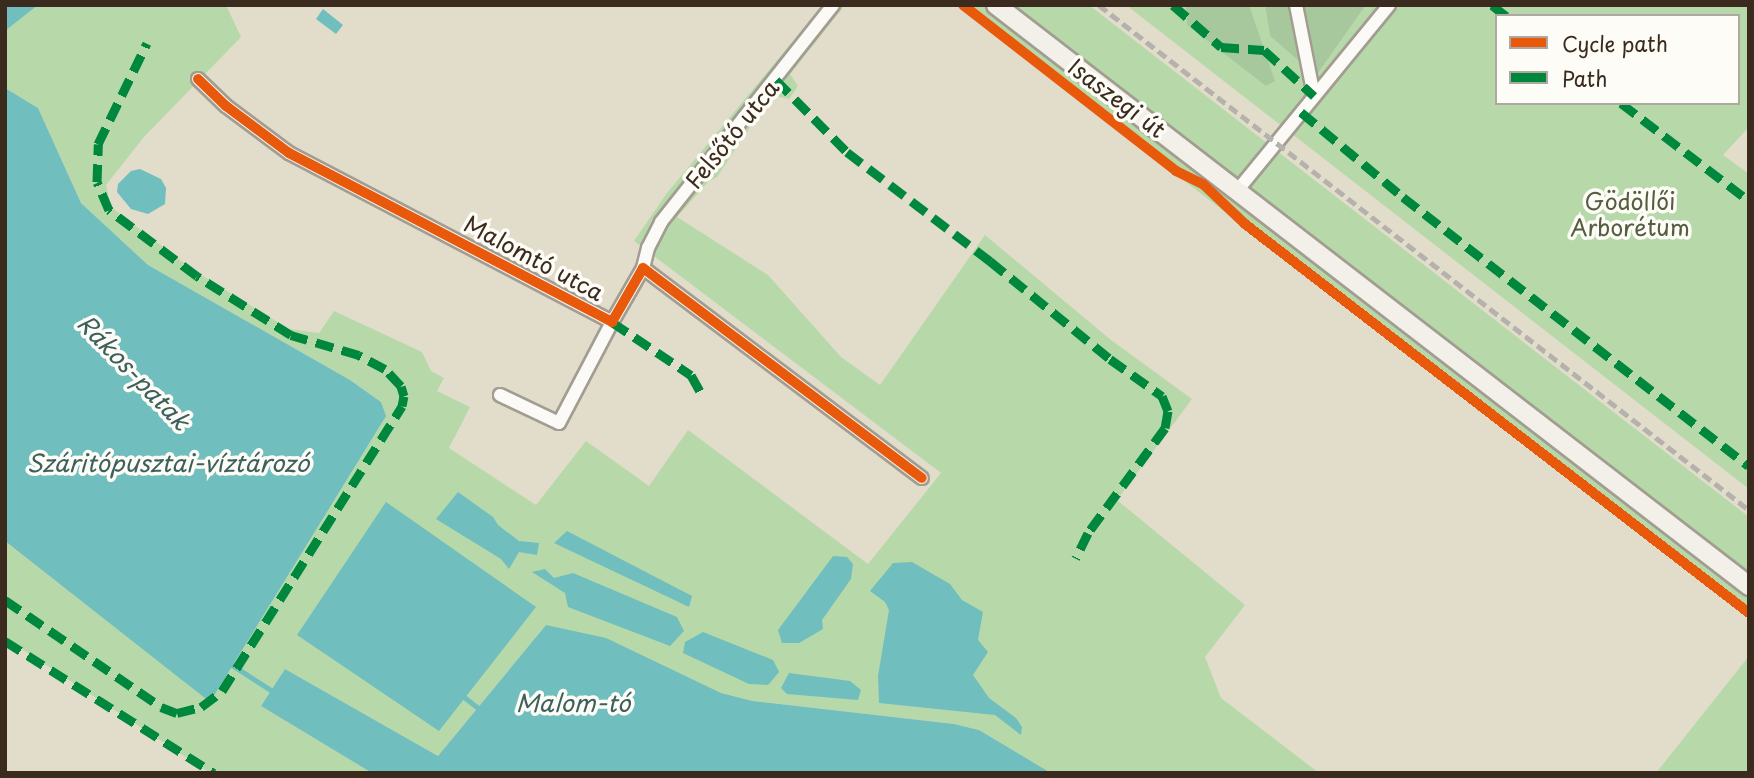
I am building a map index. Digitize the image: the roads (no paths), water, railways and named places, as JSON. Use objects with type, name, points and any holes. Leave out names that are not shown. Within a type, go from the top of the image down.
[{"type":"main road","name":"Isaszegi út","points":[[996,5],[1749,586]]},
{"type":"street","name":"Felsőtó utca","points":[[643,268],[648,248],[660,222],[834,5]]},
{"type":"street","points":[[1296,5],[1314,96]]},
{"type":"street","points":[[1237,191],[1389,5]]},
{"type":"street","name":"Malomtó utca","points":[[198,79],[226,106],[289,153],[612,322],[643,268]]},
{"type":"street","points":[[643,268],[922,478]]},
{"type":"street","points":[[500,395],[559,423],[612,322]]},
{"type":"water","points":[[5,5],[38,5],[5,31]]},
{"type":"water","points":[[323,9],[343,25],[336,34],[316,19]]},
{"type":"water","name":"Száritópusztai-víztározó","points":[[5,88],[38,108],[81,203],[148,265],[350,380],[381,402],[386,416],[210,702],[5,541]]},
{"type":"water","points":[[140,169],[161,179],[166,188],[165,204],[148,214],[131,209],[117,192],[118,184],[131,171]]},
{"type":"water","points":[[458,492],[493,517],[498,525],[519,541],[539,543],[537,555],[519,552],[509,569],[501,559],[436,519]]},
{"type":"water","points":[[386,502],[536,607],[439,731],[297,635]]},
{"type":"water","points":[[567,531],[692,596],[689,607],[554,543]]},
{"type":"water","points":[[833,556],[847,557],[853,564],[851,579],[822,620],[823,629],[799,643],[782,643],[778,630]]},
{"type":"water","points":[[912,562],[950,584],[962,600],[983,612],[978,640],[988,652],[973,675],[989,698],[1016,718],[1022,727],[1021,735],[995,715],[879,703],[878,676],[889,610],[885,602],[870,591],[893,563]]},
{"type":"water","points":[[545,569],[554,578],[573,573],[677,617],[684,631],[670,646],[568,607],[565,593],[532,572]]},
{"type":"water","name":"Malom-tó","points":[[546,625],[606,638],[721,693],[753,701],[954,724],[979,730],[1051,773],[372,773],[261,706],[285,669],[438,756]]},
{"type":"water","points":[[703,632],[773,660],[779,672],[768,685],[749,684],[683,653],[685,642]]},
{"type":"water","points":[[789,673],[850,681],[861,690],[858,700],[787,694],[781,688]]},
{"type":"waterway","points":[[232,665],[271,690]]},
{"type":"waterway","name":"Rákos-patak","points":[[463,696],[481,710]]},
{"type":"railway","points":[[1099,5],[1749,510]]},
{"type":"park label","name":"Gödöllői Arborétum","points":[[1630,214]]}]
